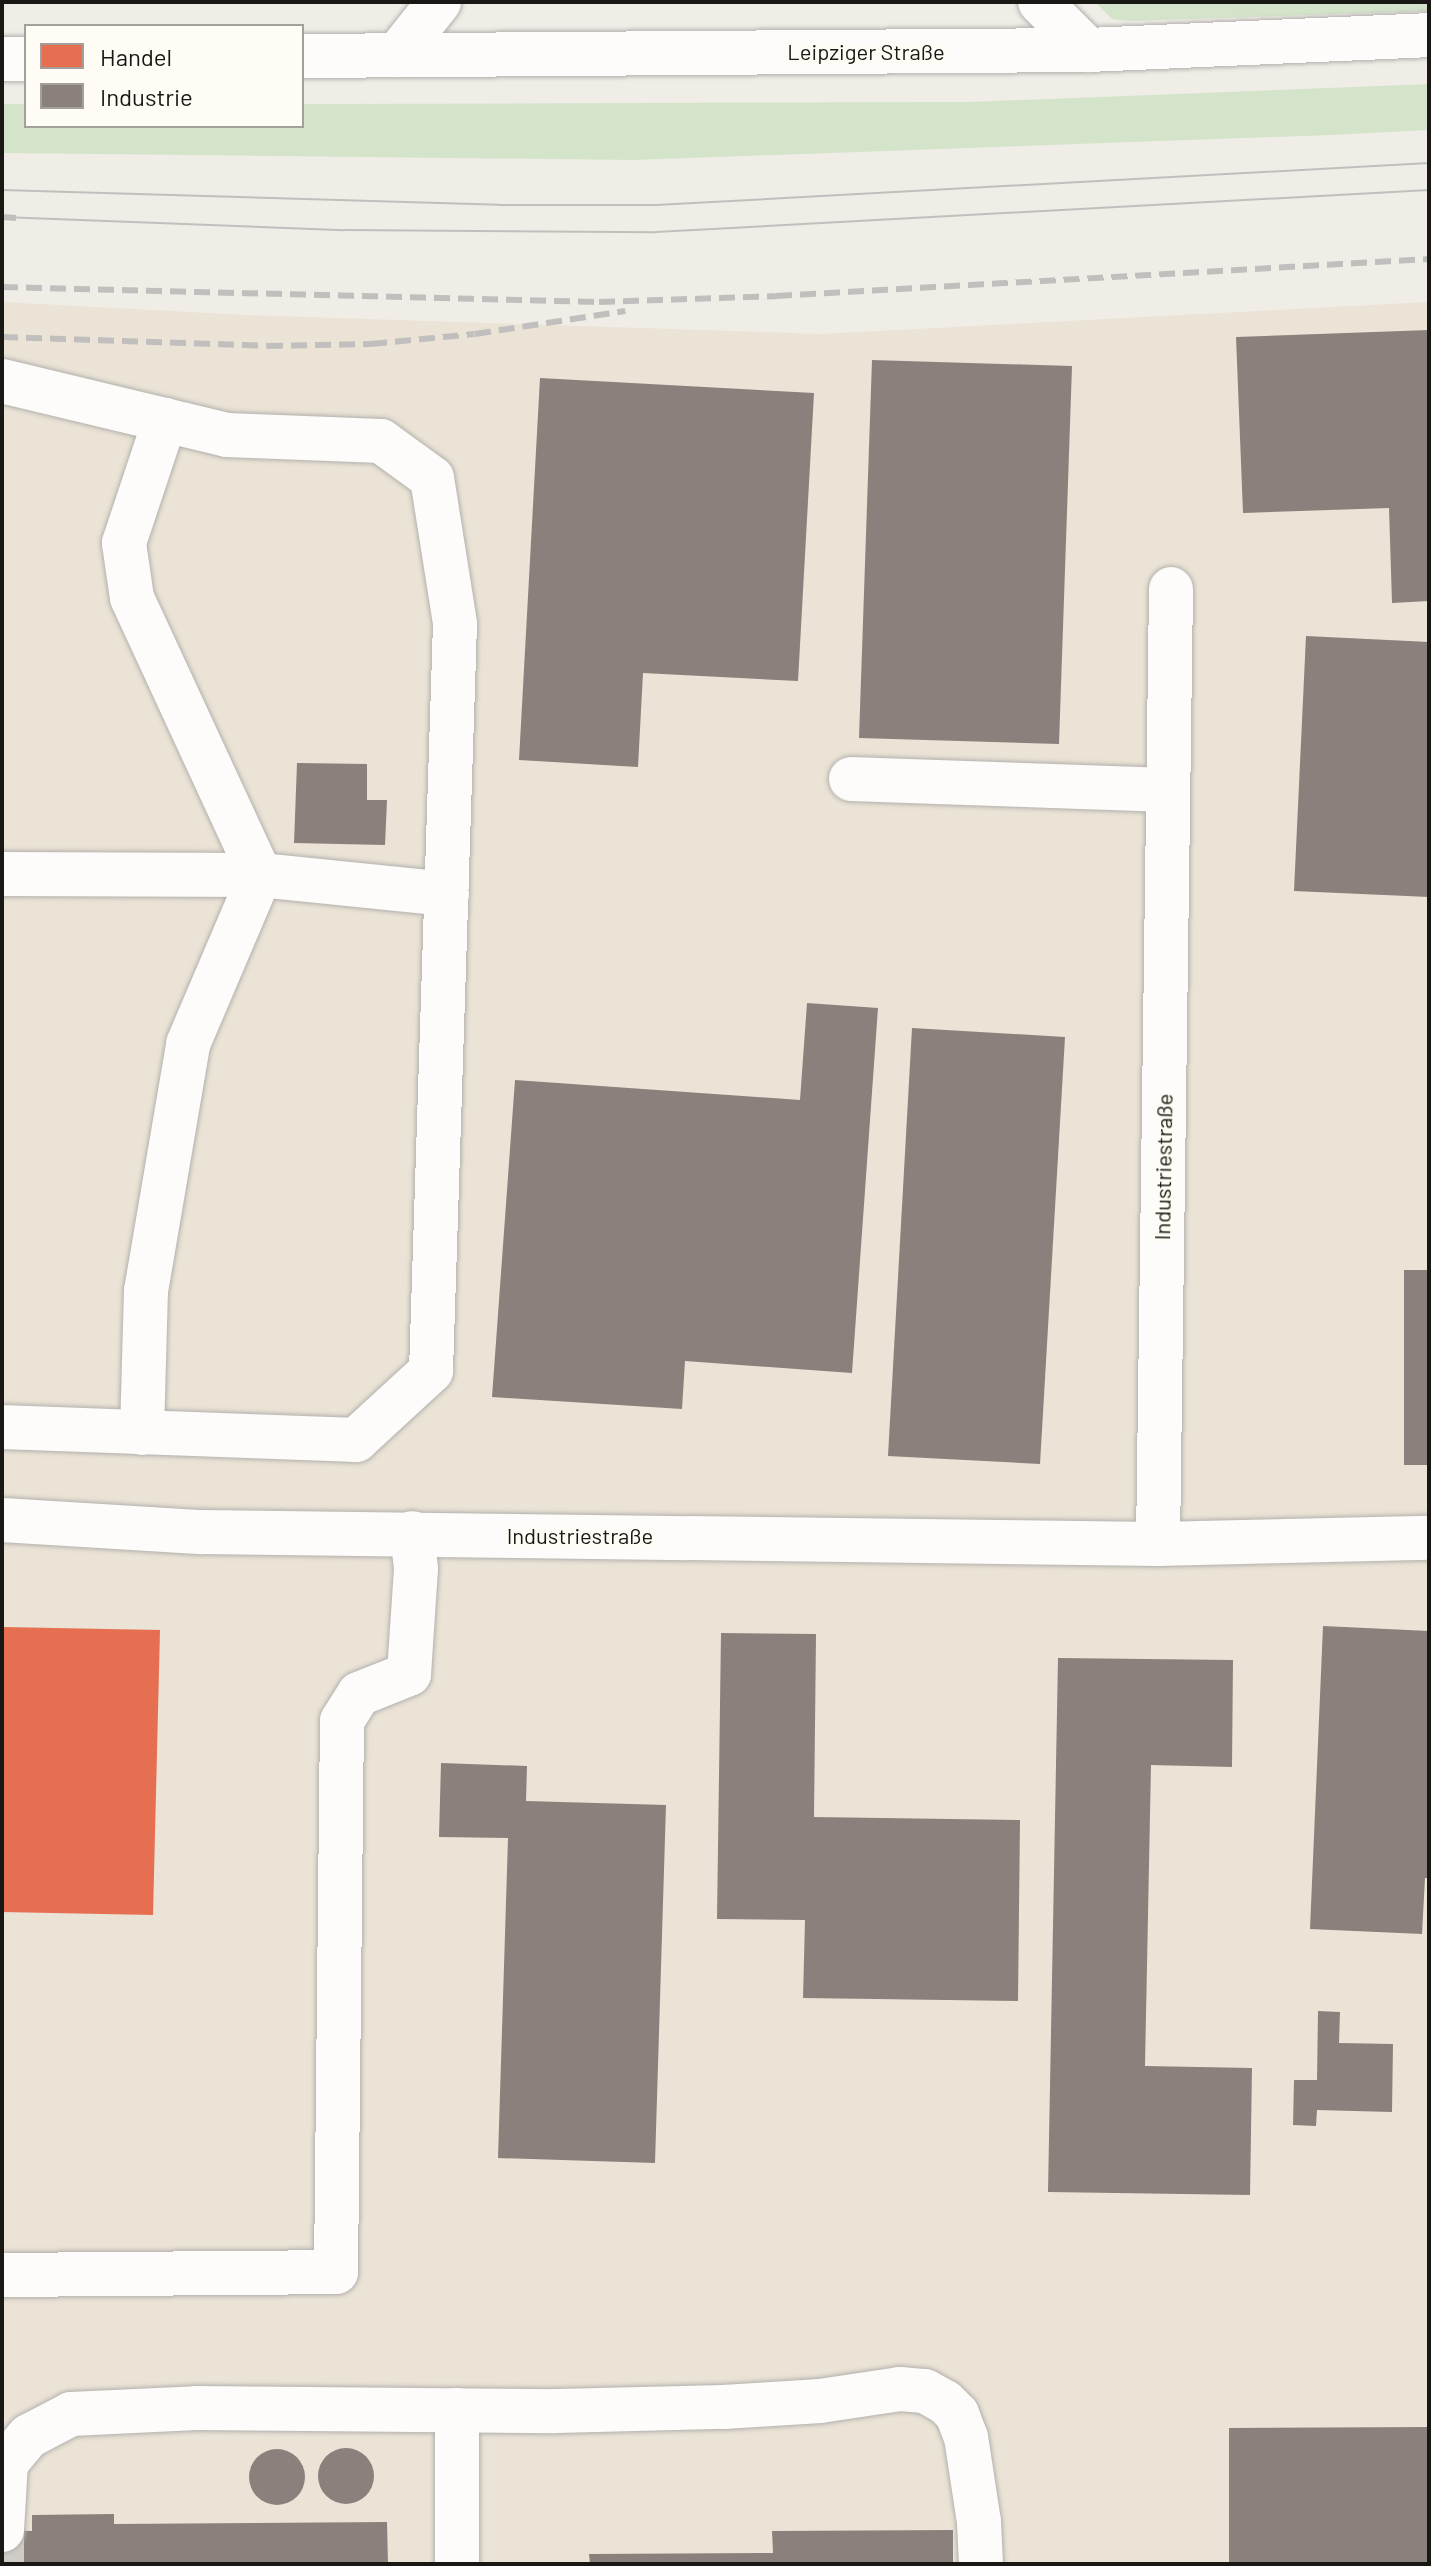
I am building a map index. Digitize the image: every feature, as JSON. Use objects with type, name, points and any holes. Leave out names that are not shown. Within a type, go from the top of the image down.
[{"type":"street","points":[[397,55],[439,2]]},
{"type":"street","points":[[1040,2],[1088,50]]},
{"type":"street","name":"Leipziger Straße","points":[[304,56],[1088,50],[1429,35]]},
{"type":"street","points":[[2,59],[24,59]]},
{"type":"street","points":[[2,381],[227,435],[381,441],[432,478],[455,624],[431,1371],[356,1440],[2,1427]]},
{"type":"street","points":[[142,1433],[146,1291],[188,1044],[260,875],[132,598],[124,543],[165,420]]},
{"type":"street","name":"Industriestraße","points":[[1158,1544],[1171,589]]},
{"type":"street","points":[[851,779],[1168,790]]},
{"type":"street","points":[[2,874],[260,875],[447,894]]},
{"type":"street","name":"Industriestraße","points":[[2,1520],[201,1532],[1158,1544],[1429,1538]]},
{"type":"street","points":[[2,2275],[336,2272],[342,1721],[359,1694],[409,1674],[416,1569],[412,1533]]},
{"type":"street","points":[[2,2530],[6,2463],[29,2436],[71,2414],[196,2408],[457,2410],[724,2407],[820,2401],[900,2389],[925,2391],[945,2402],[957,2414],[966,2437],[979,2522],[981,2564]]},
{"type":"street","points":[[457,2410],[457,2564]]},
{"type":"shaded area","points":[[2,302],[246,315],[821,334],[1429,302],[1429,2564],[2,2564]]},
{"type":"green space","points":[[1095,2],[1429,2],[1429,11],[1131,21],[1112,19]]},
{"type":"green space","points":[[1429,84],[1429,130],[633,160],[2,153],[2,104],[24,104],[24,128],[304,128],[304,104],[969,102]]},
{"type":"building: Handel","points":[[2,1627],[160,1630],[153,1915],[2,1912]]},
{"type":"building: Industrie","points":[[1429,330],[1429,601],[1392,603],[1389,508],[1243,513],[1236,337]]},
{"type":"building: Industrie","points":[[872,360],[1072,366],[1059,744],[859,738]]},
{"type":"building: Industrie","points":[[540,378],[814,393],[798,681],[643,673],[638,767],[519,760]]},
{"type":"building: Industrie","points":[[1306,636],[1429,642],[1429,897],[1294,891]]},
{"type":"building: Industrie","points":[[297,763],[367,764],[367,800],[387,800],[385,845],[294,843]]},
{"type":"building: Industrie","points":[[807,1003],[878,1008],[852,1373],[685,1361],[682,1409],[492,1397],[515,1080],[800,1100]]},
{"type":"building: Industrie","points":[[912,1028],[1065,1037],[1040,1464],[888,1456]]},
{"type":"building: Industrie","points":[[1404,1270],[1429,1270],[1429,1465],[1404,1465]]},
{"type":"building: Industrie","points":[[1323,1626],[1429,1631],[1429,1878],[1425,1878],[1422,1934],[1310,1929]]},
{"type":"building: Industrie","points":[[721,1633],[816,1634],[814,1817],[1020,1820],[1018,2001],[803,1998],[805,1920],[717,1919]]},
{"type":"building: Industrie","points":[[1058,1658],[1233,1660],[1232,1767],[1151,1765],[1145,2066],[1252,2068],[1250,2195],[1048,2192]]},
{"type":"building: Industrie","points":[[441,1763],[527,1766],[526,1801],[666,1805],[655,2163],[498,2158],[508,1838],[439,1837]]},
{"type":"building: Industrie","points":[[1318,2011],[1340,2012],[1339,2043],[1393,2044],[1392,2112],[1317,2110],[1316,2126],[1293,2125],[1294,2080],[1317,2080]]},
{"type":"building: Industrie","points":[[1429,2427],[1429,2564],[1229,2564],[1229,2428]]},
{"type":"building: Industrie","points":[[346,2448],[366,2456],[374,2476],[366,2496],[346,2504],[326,2496],[318,2476],[326,2456]]},
{"type":"building: Industrie","points":[[277,2449],[297,2457],[305,2477],[297,2497],[277,2505],[257,2497],[249,2477],[257,2457]]},
{"type":"building: Industrie","points":[[114,2514],[114,2524],[387,2522],[388,2564],[2,2564],[2,2530],[32,2531],[32,2515]]},
{"type":"building: Industrie","points":[[953,2530],[953,2564],[590,2564],[589,2554],[773,2553],[772,2531]]},
{"type":"tunnel","points":[[2,2530],[2,2564]]},
{"type":"tram line","points":[[2,190],[499,205],[656,205],[1429,163]]},
{"type":"tram line","points":[[2,217],[344,230],[656,232],[1429,190]]},
{"type":"railway","points":[[2,217],[16,218]]},
{"type":"railway","points":[[2,287],[599,302],[776,296],[1429,259]]},
{"type":"railway","points":[[2,337],[267,346],[371,344],[475,334],[625,311]]}]
